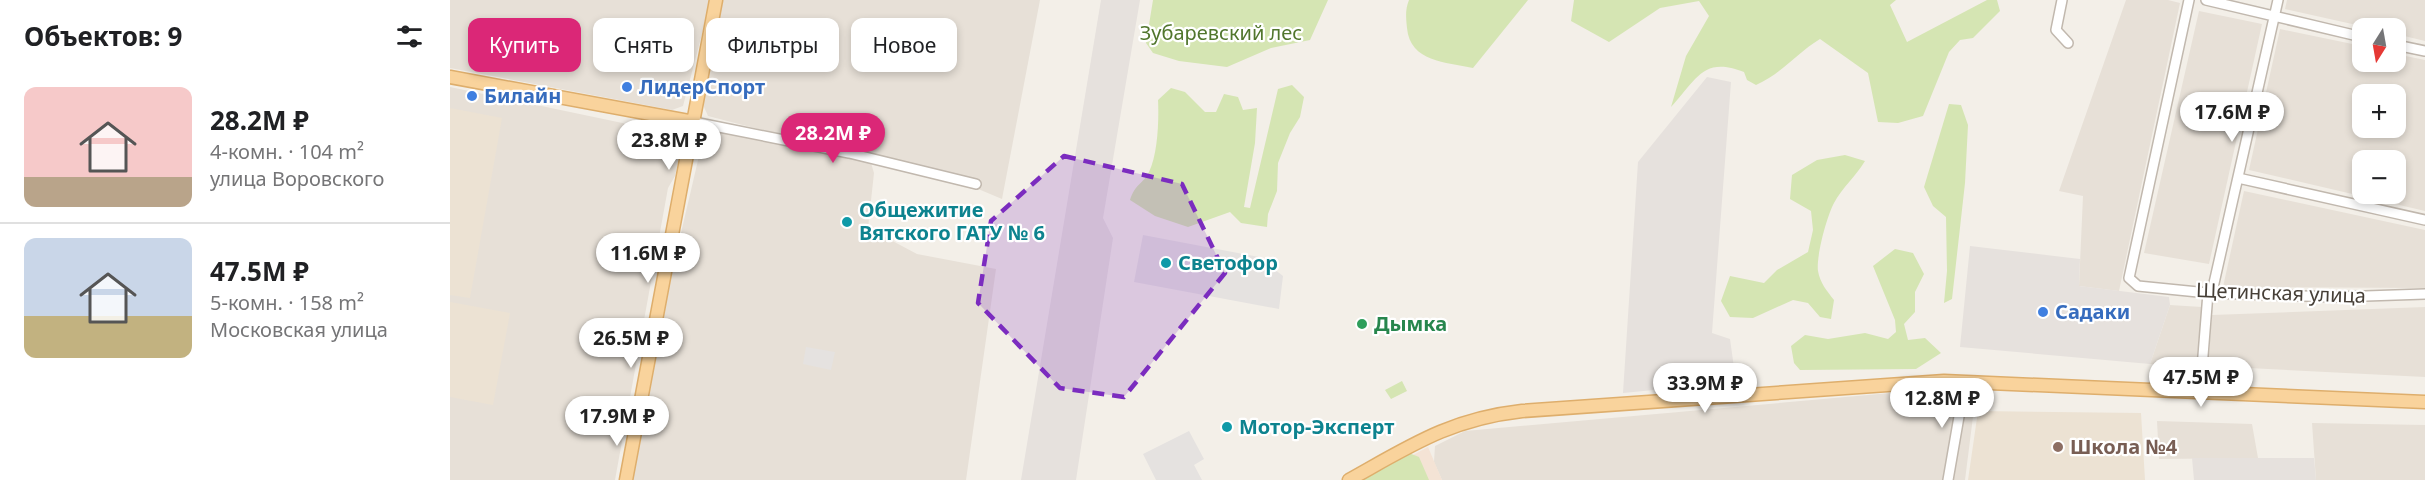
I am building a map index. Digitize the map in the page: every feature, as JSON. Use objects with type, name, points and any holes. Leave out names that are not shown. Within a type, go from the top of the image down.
[{"type":"main road","points":[[626,480],[716,0]]},
{"type":"main road","points":[[450,77],[694,122]]},
{"type":"main road","points":[[1349,480],[1441,430],[1474,419],[1522,411],[1965,382],[2425,402]]},
{"type":"street","points":[[2062,0],[2056,30],[2068,44]]},
{"type":"street","name":"Щетинская улица","points":[[2189,0],[2129,278],[2138,285],[2210,292],[2336,297],[2425,294]]},
{"type":"street","points":[[2206,0],[2352,35]]},
{"type":"street","points":[[2200,393],[2210,292],[2278,0]]},
{"type":"street","points":[[2406,47],[2425,51]]},
{"type":"street","points":[[694,122],[860,155],[976,184]]},
{"type":"street","points":[[2238,178],[2425,220]]},
{"type":"street","points":[[1948,480],[1965,382]]},
{"type":"highlighted area","points":[[1064,156],[1182,184],[1225,273],[1124,397],[1060,388],[978,303],[991,221]]},
{"type":"shaded area","points":[[450,0],[711,0],[694,64],[694,18],[593,18],[593,72],[692,72],[683,106],[672,110],[471,72],[581,72],[581,18],[468,18],[468,71],[450,68]]},
{"type":"shaded area","points":[[723,0],[1040,0],[1002,199],[933,170],[812,143],[708,116],[704,107],[704,96],[709,72],[839,72],[839,18],[719,18]]},
{"type":"shaded area","points":[[1101,0],[1140,0],[1103,218],[1113,238],[1076,480],[1021,480]]},
{"type":"shaded area","points":[[2126,0],[2168,0],[2180,3],[2119,291],[2079,286],[2083,196],[2059,191]]},
{"type":"shaded area","points":[[2287,0],[2425,0],[2425,41],[2406,36],[2406,18],[2352,18],[2352,24],[2285,9]]},
{"type":"shaded area","points":[[2199,11],[2262,24],[2209,264],[2144,253]]},
{"type":"shaded area","points":[[2280,29],[2352,44],[2352,72],[2406,72],[2406,56],[2425,60],[2425,211],[2395,204],[2406,204],[2406,150],[2352,150],[2352,194],[2249,170]]},
{"type":"shaded area","points":[[1707,77],[1731,82],[1712,333],[1730,339],[1736,382],[1623,393],[1638,162]]},
{"type":"shaded area","points":[[450,87],[675,134],[679,140],[681,147],[675,176],[668,188],[615,480],[450,480]]},
{"type":"shaded area","points":[[450,108],[502,118],[470,298],[450,295]]},
{"type":"shaded area","points":[[713,129],[871,163],[874,173],[868,228],[917,254],[996,269],[966,480],[630,480],[666,297],[699,156],[708,130]]},
{"type":"shaded area","points":[[2244,191],[2425,230],[2425,288],[2223,287]]},
{"type":"shaded area","points":[[1143,235],[1259,257],[1283,276],[1279,309],[1134,282]]},
{"type":"shaded area","points":[[1970,246],[2080,259],[2079,286],[2169,297],[2170,305],[2150,364],[1960,347]]},
{"type":"shaded area","points":[[450,302],[510,313],[493,405],[450,397]]},
{"type":"shaded area","points":[[2170,305],[2202,307],[2196,367],[2150,364]]},
{"type":"shaded area","points":[[2425,307],[2425,377],[2208,366],[2212,315]]},
{"type":"shaded area","points":[[806,347],[835,352],[831,370],[803,364]]},
{"type":"shaded area","points":[[1913,391],[1976,393],[1965,480],[1442,480],[1434,462],[1435,446],[1465,431]]},
{"type":"shaded area","name":"Школа №4","points":[[1978,411],[2141,413],[2145,480],[1968,480]]},
{"type":"shaded area","points":[[2157,421],[2252,424],[2258,458],[2159,459]]},
{"type":"shaded area","points":[[2312,423],[2425,425],[2425,480],[2316,480]]},
{"type":"shaded area","points":[[1189,431],[1204,459],[1194,465],[1202,480],[1156,480],[1143,454]]},
{"type":"shaded area","points":[[1428,447],[1442,480],[1366,480]]},
{"type":"shaded area","points":[[2192,458],[2314,458],[2316,480],[2194,480]]},
{"type":"green space","name":"Зубаревский лес","points":[[1153,0],[1328,0],[1310,40],[1271,48],[1227,67],[1179,61],[1153,53],[1146,43]]},
{"type":"green space","points":[[1409,0],[1528,0],[1473,68],[1431,59],[1415,48],[1407,28],[1406,10]]},
{"type":"green space","points":[[1574,0],[1896,0],[1890,5],[1907,42],[1987,0],[1997,0],[2000,11],[1973,38],[1960,40],[1949,52],[1923,116],[1898,123],[1878,122],[1868,73],[1820,39],[1773,75],[1756,85],[1747,80],[1744,72],[1719,67],[1710,69],[1695,79],[1671,107],[1686,56],[1709,16],[1699,1],[1660,8],[1609,42],[1571,21]]},
{"type":"green space","points":[[1292,85],[1304,97],[1300,117],[1290,133],[1278,163],[1277,191],[1268,214],[1267,227],[1241,223],[1230,212],[1188,227],[1155,216],[1130,200],[1152,165],[1157,136],[1158,100],[1171,88],[1185,92],[1205,112],[1216,112],[1224,94],[1238,97],[1243,110],[1257,108],[1255,143],[1244,207],[1250,208],[1278,89]]},
{"type":"green space","points":[[1949,104],[1961,105],[1968,125],[1965,183],[1952,299],[1944,303],[1947,271],[1946,217],[1933,206],[1924,187]]},
{"type":"green space","points":[[1845,155],[1865,161],[1834,203],[1820,246],[1819,275],[1834,300],[1831,319],[1820,317],[1808,303],[1793,300],[1753,318],[1730,317],[1721,301],[1730,276],[1764,283],[1777,270],[1808,252],[1813,230],[1811,211],[1790,199],[1792,175],[1817,160]]},
{"type":"green space","points":[[1895,249],[1913,253],[1924,274],[1915,292],[1915,312],[1904,324],[1908,340],[1925,338],[1941,353],[1916,369],[1800,370],[1794,363],[1791,346],[1805,335],[1828,339],[1865,333],[1888,339],[1896,332],[1895,320],[1873,266]]},
{"type":"green space","points":[[1402,381],[1407,391],[1391,399],[1385,390]]},
{"type":"green space","points":[[1409,453],[1419,457],[1429,480],[1361,480]]},
{"type":"place","name":"ЛидерСпорт","points":[[627,87]]},
{"type":"place","name":"Билайн","points":[[472,96]]},
{"type":"place","name":"Общежитие Вятского ГАТУ № 6","points":[[847,222]]},
{"type":"place","name":"Светофор","points":[[1166,263]]},
{"type":"place","name":"Садаки","points":[[2043,312]]},
{"type":"place","name":"Дымка","points":[[1362,324]]},
{"type":"place","name":"Мотор-Эксперт","points":[[1227,427]]},
{"type":"place","name":"Школа №4","points":[[2058,447]]}]
